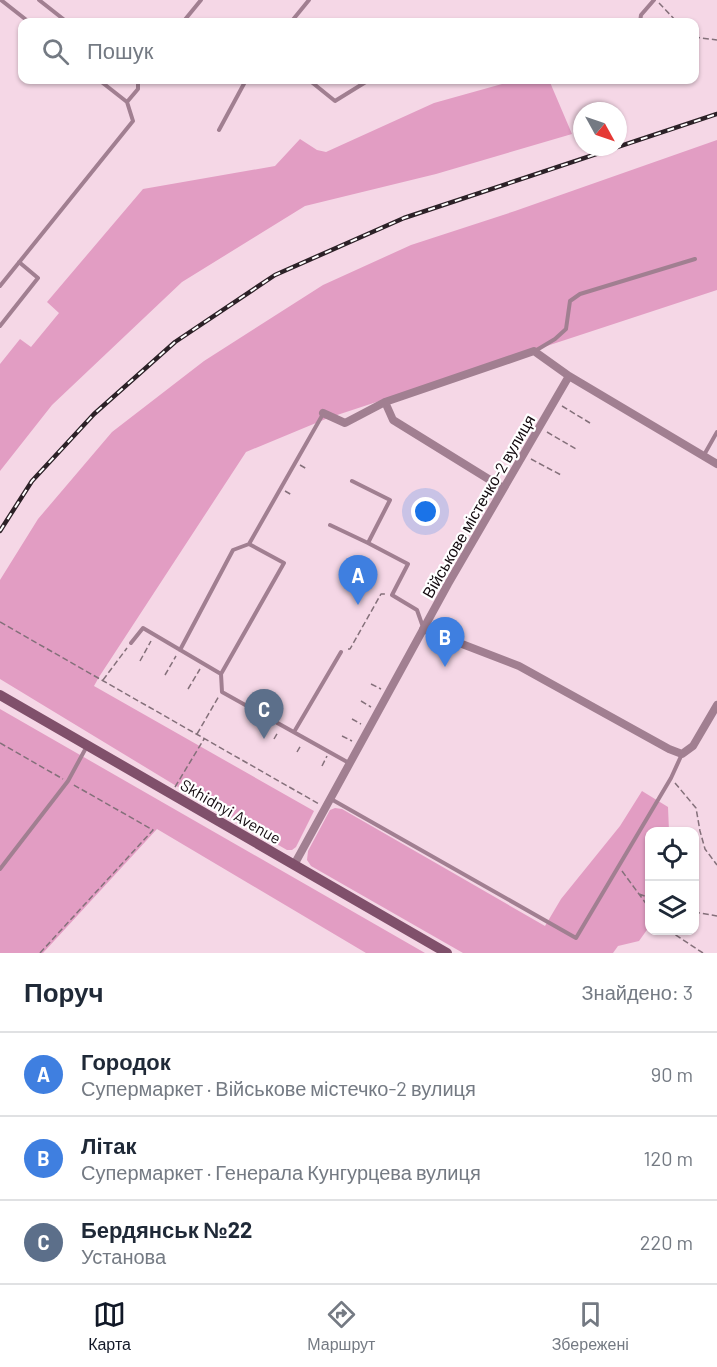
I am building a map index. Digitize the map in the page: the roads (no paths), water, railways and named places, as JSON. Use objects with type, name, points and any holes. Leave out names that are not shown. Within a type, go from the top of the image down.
[{"type":"main road","name":"Skhidnyi Avenue","points":[[0,695],[447,953]]},
{"type":"street","points":[[323,413],[345,423],[386,402],[534,351],[569,376],[717,464]]},
{"type":"street","name":"Військове містечко-2 вулиця","points":[[294,865],[423,629],[569,376]]},
{"type":"street","points":[[386,402],[393,420],[503,488]]},
{"type":"street","points":[[423,629],[519,666],[682,754],[693,746],[717,705]]},
{"type":"lane","points":[[1,0],[24,18]]},
{"type":"lane","points":[[39,0],[62,18]]},
{"type":"lane","points":[[186,18],[201,0]]},
{"type":"lane","points":[[294,18],[309,0]]},
{"type":"lane","points":[[641,18],[655,0]]},
{"type":"lane","points":[[0,286],[133,121],[127,102],[104,84]]},
{"type":"lane","points":[[127,102],[138,89],[138,84]]},
{"type":"lane","points":[[219,130],[244,84]]},
{"type":"lane","points":[[314,84],[335,101],[363,84]]},
{"type":"lane","points":[[534,351],[555,339],[566,329],[570,301],[580,294],[695,259]]},
{"type":"lane","points":[[0,326],[38,278],[19,262]]},
{"type":"lane","points":[[180,650],[233,550],[249,544],[323,413]]},
{"type":"lane","points":[[704,456],[717,432]]},
{"type":"lane","points":[[352,481],[390,500],[368,543]]},
{"type":"lane","points":[[330,525],[408,564],[392,595],[417,610],[423,629]]},
{"type":"lane","points":[[249,544],[284,563],[221,674],[222,692],[349,763]]},
{"type":"lane","points":[[131,643],[143,628],[221,674]]},
{"type":"lane","points":[[294,732],[341,652]]},
{"type":"lane","points":[[0,869],[68,782],[87,745]]},
{"type":"lane","points":[[330,799],[576,938],[682,754]]},
{"type":"railway","points":[[0,531],[32,481],[94,414],[175,342],[275,275],[404,218],[717,114]]},
{"type":"place","name":"Городок","points":[[358,605]]},
{"type":"place","name":"Літак","points":[[445,667]]},
{"type":"place","name":"Бердянськ №22","points":[[264,739]]}]
